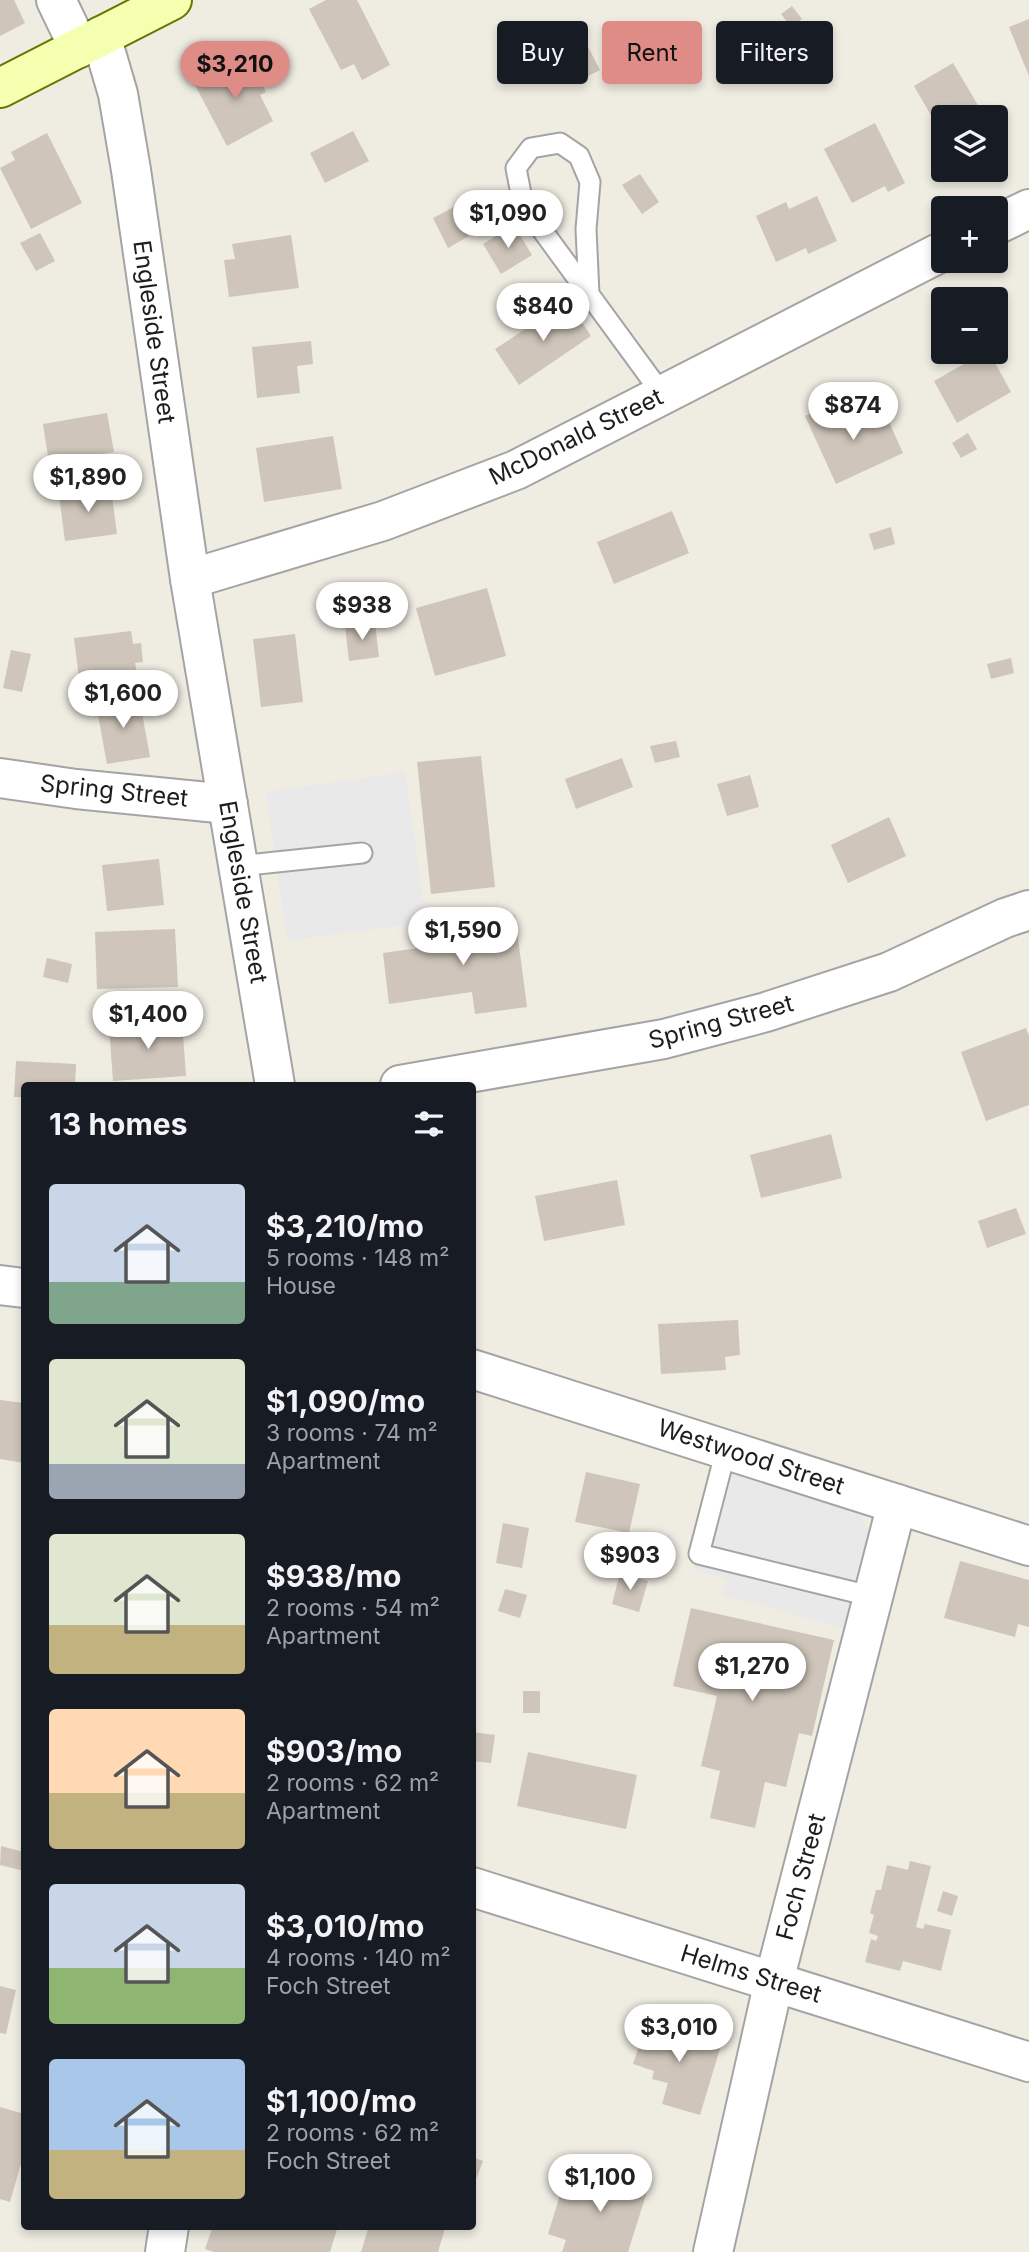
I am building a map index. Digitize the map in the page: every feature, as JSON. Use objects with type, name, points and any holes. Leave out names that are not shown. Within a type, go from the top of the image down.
[{"type":"main road","points":[[0,88],[172,0]]},
{"type":"street","name":"Engleside Street","points":[[56,0],[90,42],[117,94],[131,170],[190,579],[275,1082]]},
{"type":"street","points":[[1008,219],[1029,209]]},
{"type":"street","name":"McDonald Street","points":[[190,579],[383,521],[516,470],[931,256]]},
{"type":"street","name":"Spring Street","points":[[0,778],[76,789],[228,804]]},
{"type":"street","name":"Spring Street","points":[[417,1082],[664,1039],[766,1012],[889,972],[1005,918],[1029,910]]},
{"type":"street","points":[[0,1285],[21,1288]]},
{"type":"street","name":"Westwood Street","points":[[476,1370],[1029,1545]]},
{"type":"street","name":"Foch Street","points":[[713,2252],[774,1982],[897,1504]]},
{"type":"street","name":"Helms Street","points":[[476,1888],[1029,2062]]},
{"type":"street","points":[[165,2252],[168,2230]]},
{"type":"lane","points":[[589,294],[586,229],[590,182],[579,156],[560,143],[531,148],[516,169],[523,204],[662,394]]},
{"type":"lane","points":[[239,866],[362,853]]},
{"type":"lane","points":[[726,1450],[699,1554],[874,1598]]},
{"type":"shaded area","points":[[405,772],[426,922],[287,941],[266,792]]},
{"type":"shaded area","points":[[720,1469],[853,1505],[875,1539],[851,1630],[722,1595],[727,1579],[693,1570]]},
{"type":"building","points":[[0,0],[14,0],[25,23],[0,36]]},
{"type":"building","points":[[326,0],[357,0],[390,65],[362,80],[354,64],[341,70],[309,9]]},
{"type":"building","points":[[792,6],[802,19],[786,21],[781,14]]},
{"type":"building","points":[[1029,19],[1029,76],[1009,27]]},
{"type":"building","points":[[588,47],[600,70],[588,76]]},
{"type":"building","points":[[241,59],[248,73],[255,70],[266,92],[260,95],[273,121],[227,146],[194,83]]},
{"type":"building","points":[[953,63],[978,105],[931,105],[931,115],[914,86]]},
{"type":"building","points":[[875,123],[905,183],[888,192],[885,186],[852,203],[824,149]]},
{"type":"building","points":[[353,131],[369,161],[325,183],[310,153]]},
{"type":"building","points":[[47,133],[82,203],[31,229],[0,168],[15,160],[11,152]]},
{"type":"building","points":[[640,174],[659,202],[642,214],[622,185]]},
{"type":"building","points":[[817,196],[837,241],[808,254],[806,248],[776,262],[756,216],[786,202],[789,209]]},
{"type":"building","points":[[454,207],[469,236],[448,248],[433,218]]},
{"type":"building","points":[[514,225],[532,255],[501,274],[483,244]]},
{"type":"building","points":[[40,233],[55,261],[36,271],[20,243]]},
{"type":"building","points":[[291,235],[299,288],[229,297],[224,260],[235,259],[232,244]]},
{"type":"building","points":[[568,301],[591,336],[519,385],[495,349]]},
{"type":"building","points":[[311,341],[313,364],[297,366],[300,393],[257,398],[252,347]]},
{"type":"building","points":[[964,364],[996,364],[1011,392],[957,423],[934,381]]},
{"type":"building","points":[[832,403],[843,429],[884,411],[903,453],[836,484],[805,416]]},
{"type":"building","points":[[107,413],[114,452],[49,463],[43,424]]},
{"type":"building","points":[[968,433],[977,449],[961,458],[952,443]]},
{"type":"building","points":[[333,436],[342,489],[264,502],[256,448]]},
{"type":"building","points":[[111,488],[117,534],[65,541],[59,495]]},
{"type":"building","points":[[672,511],[689,553],[614,584],[597,542]]},
{"type":"building","points":[[891,527],[895,544],[874,550],[869,534]]},
{"type":"building","points":[[487,588],[506,656],[435,676],[416,608]]},
{"type":"building","points":[[375,622],[379,657],[349,661],[345,626]]},
{"type":"building","points":[[131,631],[133,644],[141,643],[143,662],[135,663],[138,679],[80,686],[74,638]]},
{"type":"building","points":[[295,634],[303,702],[261,707],[253,639]]},
{"type":"building","points":[[11,650],[31,654],[22,692],[3,688]]},
{"type":"building","points":[[1011,658],[1014,673],[991,679],[987,664]]},
{"type":"building","points":[[139,696],[150,757],[107,764],[96,704]]},
{"type":"building","points":[[676,741],[680,757],[655,763],[650,746]]},
{"type":"building","points":[[481,756],[495,887],[431,894],[417,762]]},
{"type":"building","points":[[622,758],[633,787],[576,809],[565,779]]},
{"type":"building","points":[[750,775],[759,807],[727,816],[717,784]]},
{"type":"building","points":[[889,817],[906,856],[848,883],[831,845]]},
{"type":"building","points":[[159,859],[164,905],[107,911],[102,865]]},
{"type":"building","points":[[515,915],[527,1007],[475,1014],[472,992],[389,1004],[383,953],[454,943],[452,923]]},
{"type":"building","points":[[175,929],[178,987],[97,989],[95,932]]},
{"type":"building","points":[[47,958],[72,964],[68,983],[43,977]]},
{"type":"building","points":[[182,1021],[186,1076],[113,1081],[109,1027]]},
{"type":"building","points":[[1026,1028],[1029,1036],[1029,1105],[986,1121],[961,1052]]},
{"type":"building","points":[[16,1061],[76,1064],[75,1082],[21,1082],[21,1097],[14,1097]]},
{"type":"building","points":[[831,1134],[842,1178],[761,1198],[750,1155]]},
{"type":"building","points":[[617,1180],[625,1225],[544,1241],[535,1196]]},
{"type":"building","points":[[1016,1208],[1026,1234],[987,1248],[978,1221]]},
{"type":"building","points":[[738,1320],[740,1355],[725,1357],[726,1370],[661,1374],[658,1324]]},
{"type":"building","points":[[0,1400],[21,1403],[21,1462],[0,1459]]},
{"type":"building","points":[[586,1472],[640,1484],[629,1533],[575,1522]]},
{"type":"building","points":[[503,1523],[529,1528],[522,1568],[496,1563]]},
{"type":"building","points":[[960,1561],[1029,1580],[1029,1627],[1018,1624],[1015,1637],[944,1618]]},
{"type":"building","points":[[620,1573],[648,1581],[639,1612],[612,1604]]},
{"type":"building","points":[[505,1589],[527,1595],[520,1618],[498,1611]]},
{"type":"building","points":[[691,1608],[834,1640],[812,1736],[799,1733],[786,1787],[765,1782],[755,1828],[710,1818],[720,1771],[701,1766],[717,1696],[673,1686]]},
{"type":"building","points":[[523,1691],[540,1691],[540,1713],[523,1713]]},
{"type":"building","points":[[476,1733],[495,1735],[491,1763],[476,1761]]},
{"type":"building","points":[[528,1752],[637,1775],[626,1829],[517,1806]]},
{"type":"building","points":[[1,1846],[21,1851],[21,1870],[0,1865]]},
{"type":"building","points":[[910,1861],[931,1866],[916,1927],[923,1929],[925,1924],[951,1930],[941,1971],[903,1961],[900,1971],[865,1962],[871,1939],[876,1941],[878,1936],[869,1933],[874,1915],[870,1913],[876,1890],[881,1890],[887,1865],[908,1870]]},
{"type":"building","points":[[943,1891],[958,1896],[952,1916],[937,1911]]},
{"type":"building","points":[[0,1986],[16,1990],[6,2034],[0,2033]]},
{"type":"building","points":[[648,2019],[722,2042],[700,2115],[662,2104],[668,2083],[652,2079],[654,2071],[633,2064]]},
{"type":"building","points":[[0,2107],[21,2113],[21,2164],[10,2202],[0,2199]]},
{"type":"building","points":[[476,2158],[483,2161],[476,2179]]},
{"type":"building","points":[[609,2168],[650,2182],[628,2252],[562,2252],[566,2240],[548,2234],[565,2179],[602,2191]]},
{"type":"building","points":[[212,2230],[337,2230],[330,2252],[214,2252],[205,2249]]},
{"type":"building","points":[[368,2230],[444,2230],[438,2252],[361,2252]]}]
